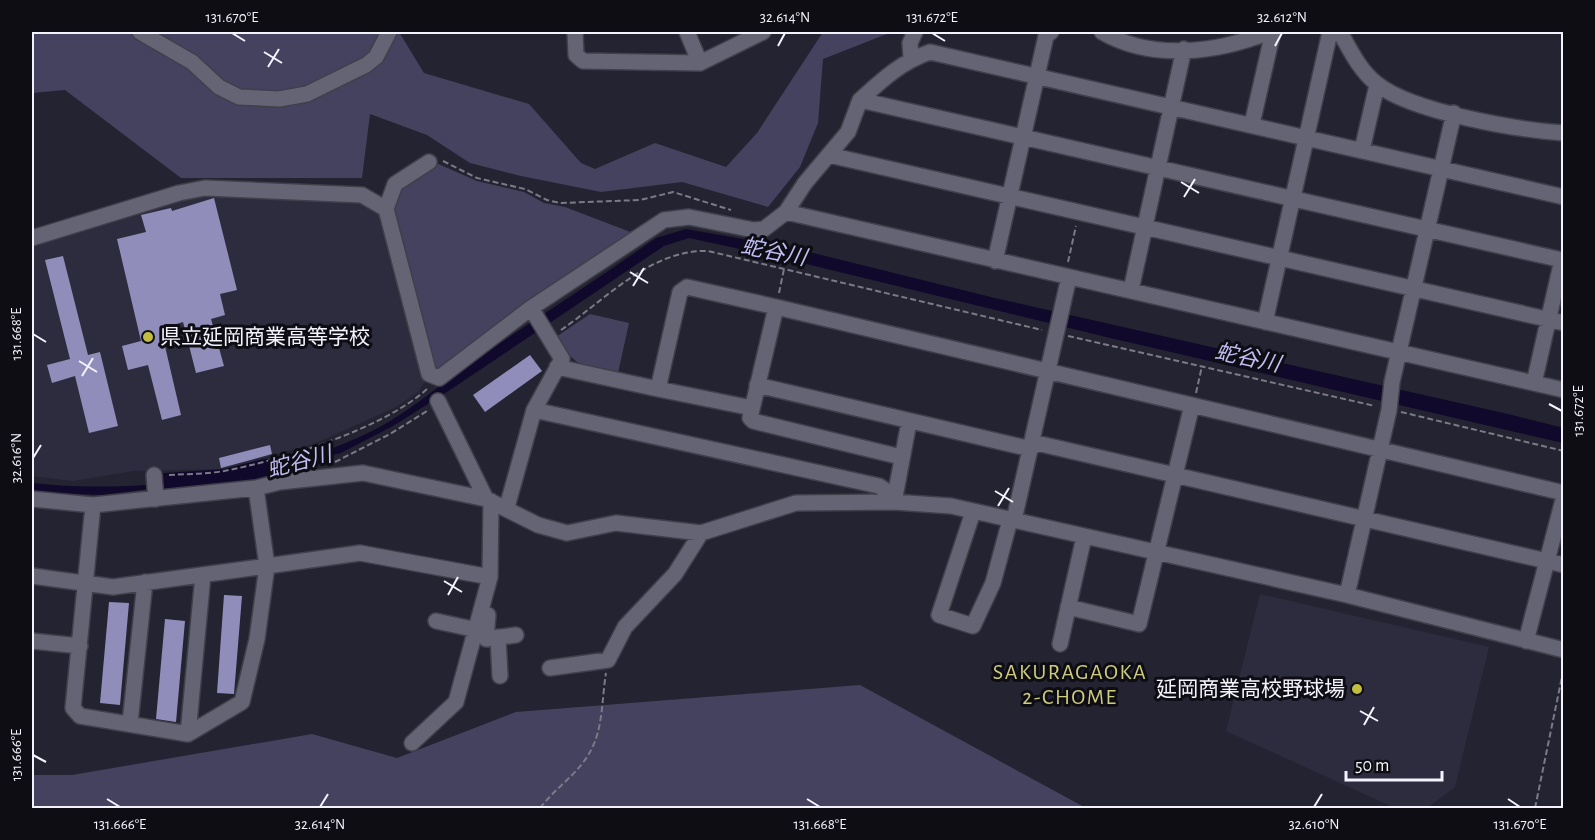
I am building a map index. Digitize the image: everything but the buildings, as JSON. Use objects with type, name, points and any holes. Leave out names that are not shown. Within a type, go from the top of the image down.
[{"type":"street","points":[[140,32],[192,62],[219,87],[239,97],[279,99],[307,94],[366,65],[376,57],[389,32]]},
{"type":"street","points":[[575,32],[576,55],[583,61],[700,63],[763,32]]},
{"type":"street","points":[[687,32],[700,63]]},
{"type":"street","points":[[910,58],[910,43],[915,32]]},
{"type":"street","points":[[995,261],[1037,76],[1047,36],[1051,32]]},
{"type":"street","points":[[1102,32],[1122,43],[1136,47],[1184,49],[1240,43],[1271,32]]},
{"type":"street","points":[[1252,124],[1271,32]]},
{"type":"street","points":[[1265,322],[1308,139],[1330,32]]},
{"type":"street","points":[[1340,32],[1362,68],[1377,85],[1405,100],[1520,130],[1563,133]]},
{"type":"street","points":[[1131,290],[1184,49]]},
{"type":"street","points":[[429,162],[395,184],[386,209],[429,374],[439,378],[532,310],[664,220],[689,217],[754,230],[764,229],[786,212],[805,183],[848,132],[860,100],[910,58],[930,52],[1563,197]]},
{"type":"street","points":[[1362,150],[1377,85]]},
{"type":"street","points":[[860,100],[1563,259],[1556,322],[1534,383]]},
{"type":"street","points":[[1347,595],[1389,410],[1392,382],[1454,113]]},
{"type":"street","points":[[829,155],[1556,322]]},
{"type":"street","points":[[32,238],[178,193],[205,188],[362,195],[386,209]]},
{"type":"street","points":[[786,212],[1563,390]]},
{"type":"street","points":[[972,512],[939,615],[973,626],[993,583],[1012,520],[1032,445],[1067,276]]},
{"type":"street","points":[[658,389],[680,292],[687,287],[1380,448],[1563,494],[1526,641]]},
{"type":"street","points":[[776,307],[750,418],[753,421],[901,457]]},
{"type":"street","points":[[507,507],[534,410],[562,359],[532,310]]},
{"type":"street","points":[[557,367],[752,408]]},
{"type":"street","points":[[757,385],[909,422],[1176,475],[1365,521],[1563,565]]},
{"type":"street","points":[[439,402],[488,500],[490,581],[486,639],[516,635]]},
{"type":"street","points":[[1068,607],[1139,624],[1193,405]]},
{"type":"street","points":[[534,410],[879,486],[888,492],[894,502]]},
{"type":"street","points":[[894,502],[909,422]]},
{"type":"street","points":[[32,500],[93,505],[256,489],[280,482],[363,473],[488,500],[507,507],[538,525],[567,533],[616,523],[701,533],[796,503],[894,502],[951,506],[1347,595],[1563,650]]},
{"type":"street","points":[[154,477],[156,498]]},
{"type":"street","points":[[93,505],[73,708],[80,716],[188,734],[242,702],[258,639],[267,566],[256,489]]},
{"type":"street","points":[[550,668],[608,660],[625,627],[675,574],[701,533]]},
{"type":"street","points":[[1060,644],[1084,537]]},
{"type":"street","points":[[32,576],[86,581],[113,587],[360,553],[490,581]]},
{"type":"street","points":[[188,734],[203,575]]},
{"type":"street","points":[[412,743],[456,702],[490,581]]},
{"type":"street","points":[[130,723],[145,582]]},
{"type":"street","points":[[436,621],[477,630]]},
{"type":"street","points":[[498,637],[500,675]]},
{"type":"street","points":[[32,642],[80,646]]},
{"type":"path","points":[[429,162],[435,159],[449,163],[477,178],[525,189],[547,200],[560,203],[640,201],[673,192],[733,211]]},
{"type":"path","points":[[1067,276],[1079,213]]},
{"type":"path","points":[[547,334],[637,274],[673,255],[692,251],[708,251],[1563,451]]},
{"type":"path","points":[[776,307],[784,269]]},
{"type":"path","points":[[1193,405],[1202,366]]},
{"type":"path","points":[[154,477],[221,472],[316,446],[397,411],[425,390],[434,376]]},
{"type":"path","points":[[317,478],[334,462],[390,434],[439,402]]},
{"type":"path","points":[[540,808],[580,766],[593,747],[608,660]]},
{"type":"path","points":[[1535,808],[1563,667]]},
{"type":"shaded area","points":[[32,32],[399,32],[424,73],[529,104],[581,163],[595,169],[655,143],[726,167],[757,133],[823,32],[892,32],[823,59],[818,123],[800,167],[768,207],[682,182],[601,192],[521,176],[470,163],[427,135],[370,114],[362,178],[181,178],[65,90],[32,93]]},
{"type":"shaded area","points":[[436,163],[477,181],[524,192],[544,203],[565,207],[633,233],[440,369],[431,366],[389,206],[401,185]]},
{"type":"shaded area","points":[[206,193],[360,201],[382,214],[426,380],[418,392],[394,408],[316,443],[223,469],[133,471],[73,481],[32,476],[32,242]]},
{"type":"shaded area","points":[[590,314],[629,323],[618,373],[588,367],[575,361],[556,337]]},
{"type":"shaded area","name":"延岡商業高校野球場","points":[[1260,594],[1489,647],[1455,787],[1427,808],[1395,808],[1226,731]]},
{"type":"shaded area","points":[[860,685],[1086,808],[32,808],[32,775],[72,775],[312,734],[397,758],[516,712]]},
{"type":"water","points":[[686,229],[793,248],[995,298],[1508,414],[1564,428],[1563,443],[689,238],[664,246],[450,390],[393,426],[341,453],[262,474],[104,495],[32,492],[32,483],[120,486],[216,478],[309,456],[352,440],[390,421],[471,363],[656,238]]},
{"type":"waterway","name":"蛇谷川","points":[[165,484],[226,480],[265,470]]},
{"type":"place","name":"県立延岡商業高等学校","points":[[148,337]]},
{"type":"place","name":"延岡商業高校野球場","points":[[1357,689]]},
{"type":"district","name":"SAKURAGAOKA 2-CHOME","points":[[1070,684]]}]
